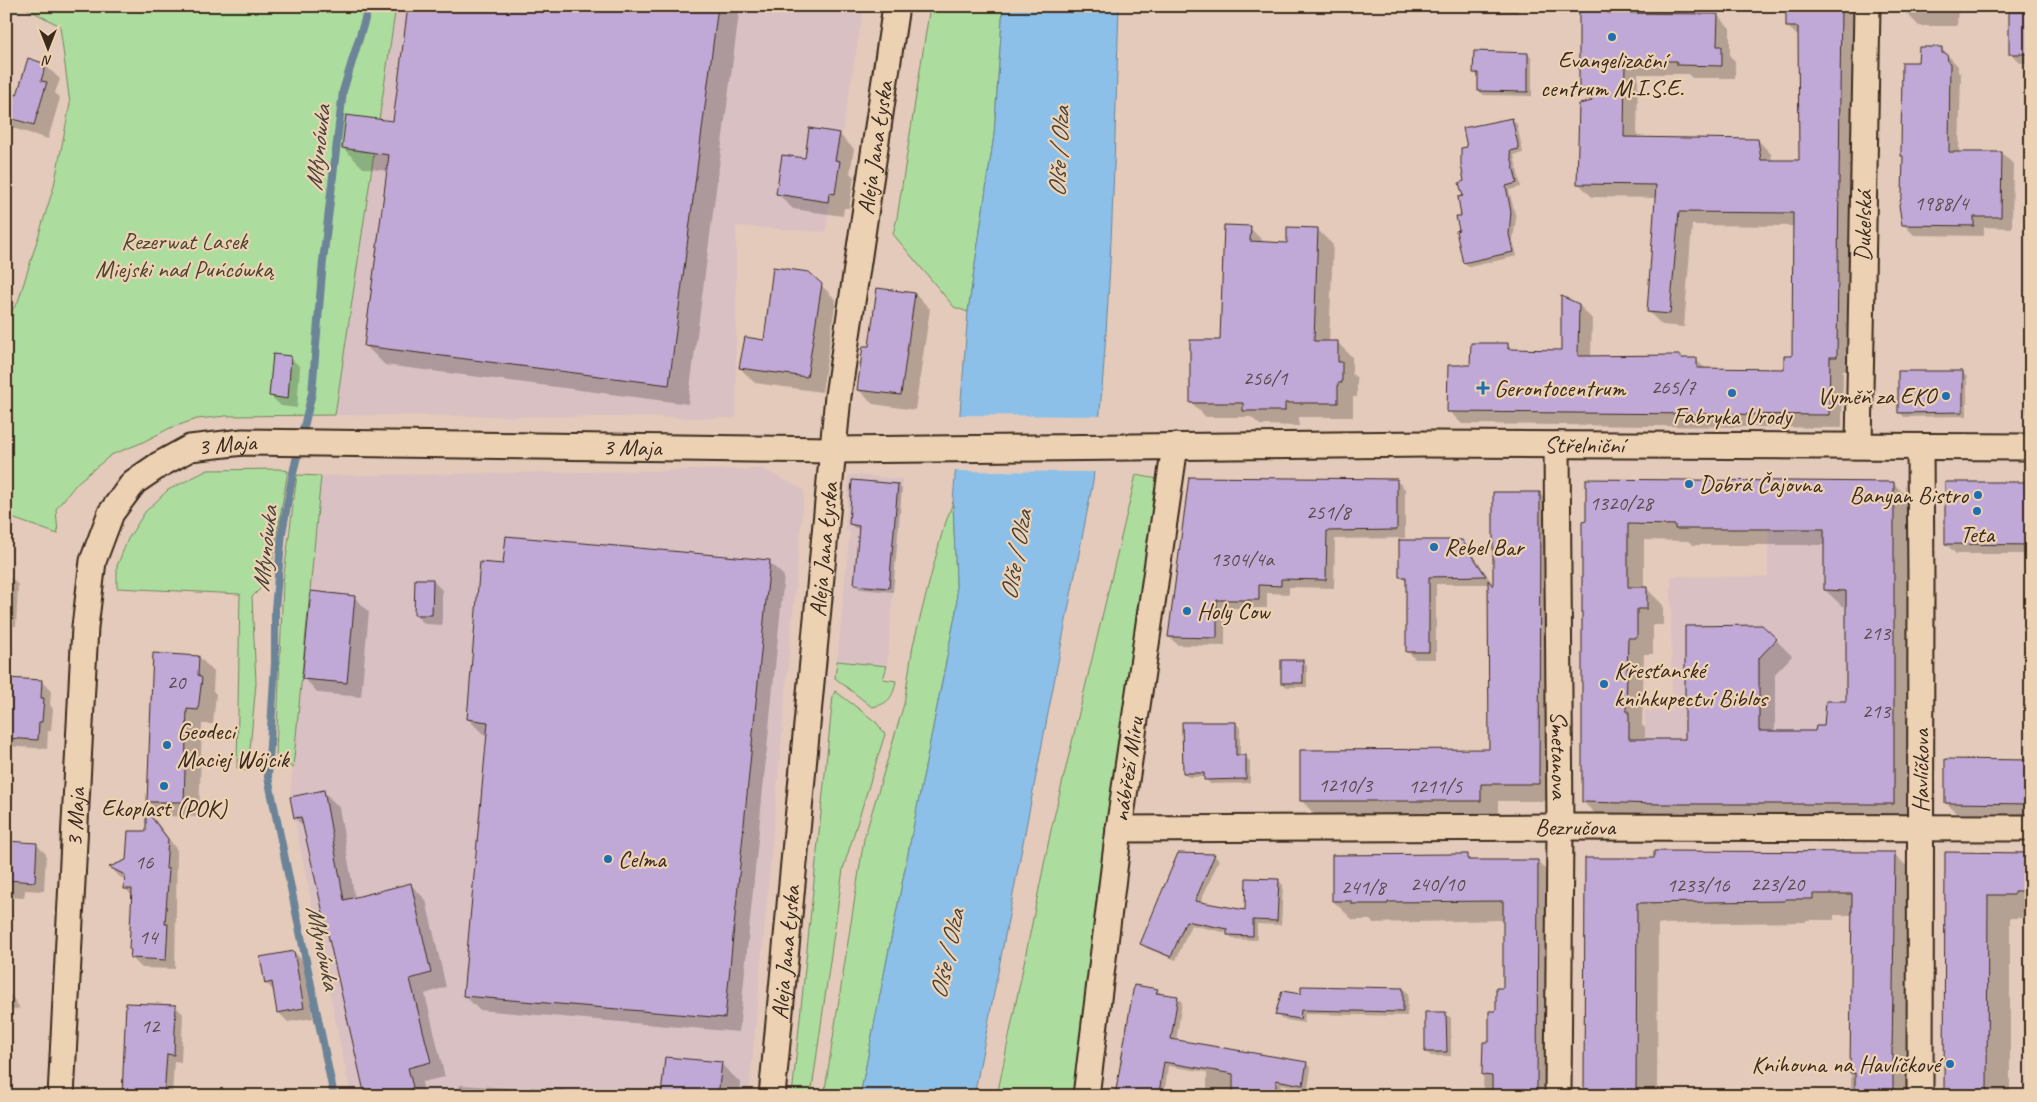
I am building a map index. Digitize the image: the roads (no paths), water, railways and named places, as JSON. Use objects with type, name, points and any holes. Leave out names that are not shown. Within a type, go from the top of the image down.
[{"type":"street","name":"Aleja Jana Łyska","points":[[772,1096],[843,360],[896,6]]},
{"type":"street","name":"Dukelská","points":[[1859,445],[1867,6]]},
{"type":"street","name":"3 Maja","points":[[61,1096],[85,627],[93,561],[111,513],[134,482],[159,465],[190,448],[243,442],[833,450],[1138,446]]},
{"type":"street","name":"Střelniční","points":[[1138,446],[1427,444],[2031,447]]},
{"type":"street","name":"Smetanova","points":[[1557,445],[1560,827],[1558,1096]]},
{"type":"street","name":"nábřeží Míru","points":[[1086,1096],[1119,830],[1174,446]]},
{"type":"street","name":"Havlíčkova","points":[[1920,447],[1920,1096]]},
{"type":"street","name":"Bezručova","points":[[1119,830],[1560,827],[2031,828]]},
{"type":"water","name":"Olše / Olza","points":[[1003,6],[1119,6],[1108,303],[1093,481],[974,1096],[860,1096],[957,606],[953,502],[968,312],[994,135]]},
{"type":"waterway","name":"Młynówka","points":[[334,1096],[268,777],[275,662],[275,609],[282,533],[293,473],[312,393],[323,261],[343,91],[369,6]]},
{"type":"place","name":"Evangelizační centrum M.I.S.E.","points":[[1612,37]]},
{"type":"place","name":"Gerontocentrum","points":[[1483,388]]},
{"type":"place","name":"Fabryka Urody","points":[[1732,393]]},
{"type":"place","name":"Vyměň za EKO","points":[[1946,396]]},
{"type":"place","name":"Dobrá Čajovna","points":[[1689,484]]},
{"type":"place","name":"Banyan Bistro","points":[[1978,495]]},
{"type":"place","name":"Teta","points":[[1977,511]]},
{"type":"place","name":"Rebel Bar","points":[[1434,547]]},
{"type":"place","name":"Holy Cow","points":[[1187,611]]},
{"type":"place","name":"Křesťanské knihkupectví Biblos","points":[[1604,684]]},
{"type":"place","name":"Geodeci Maciej Wójcik","points":[[167,745]]},
{"type":"place","name":"Ekoplast (POK)","points":[[164,786]]},
{"type":"place","name":"Celma","points":[[608,859]]},
{"type":"place","name":"Knihovna na Havlíčkové","points":[[1950,1064]]},
{"type":"park label","name":"Rezerwat Lasek Miejski nad Puńcówką","points":[[184,255]]}]
